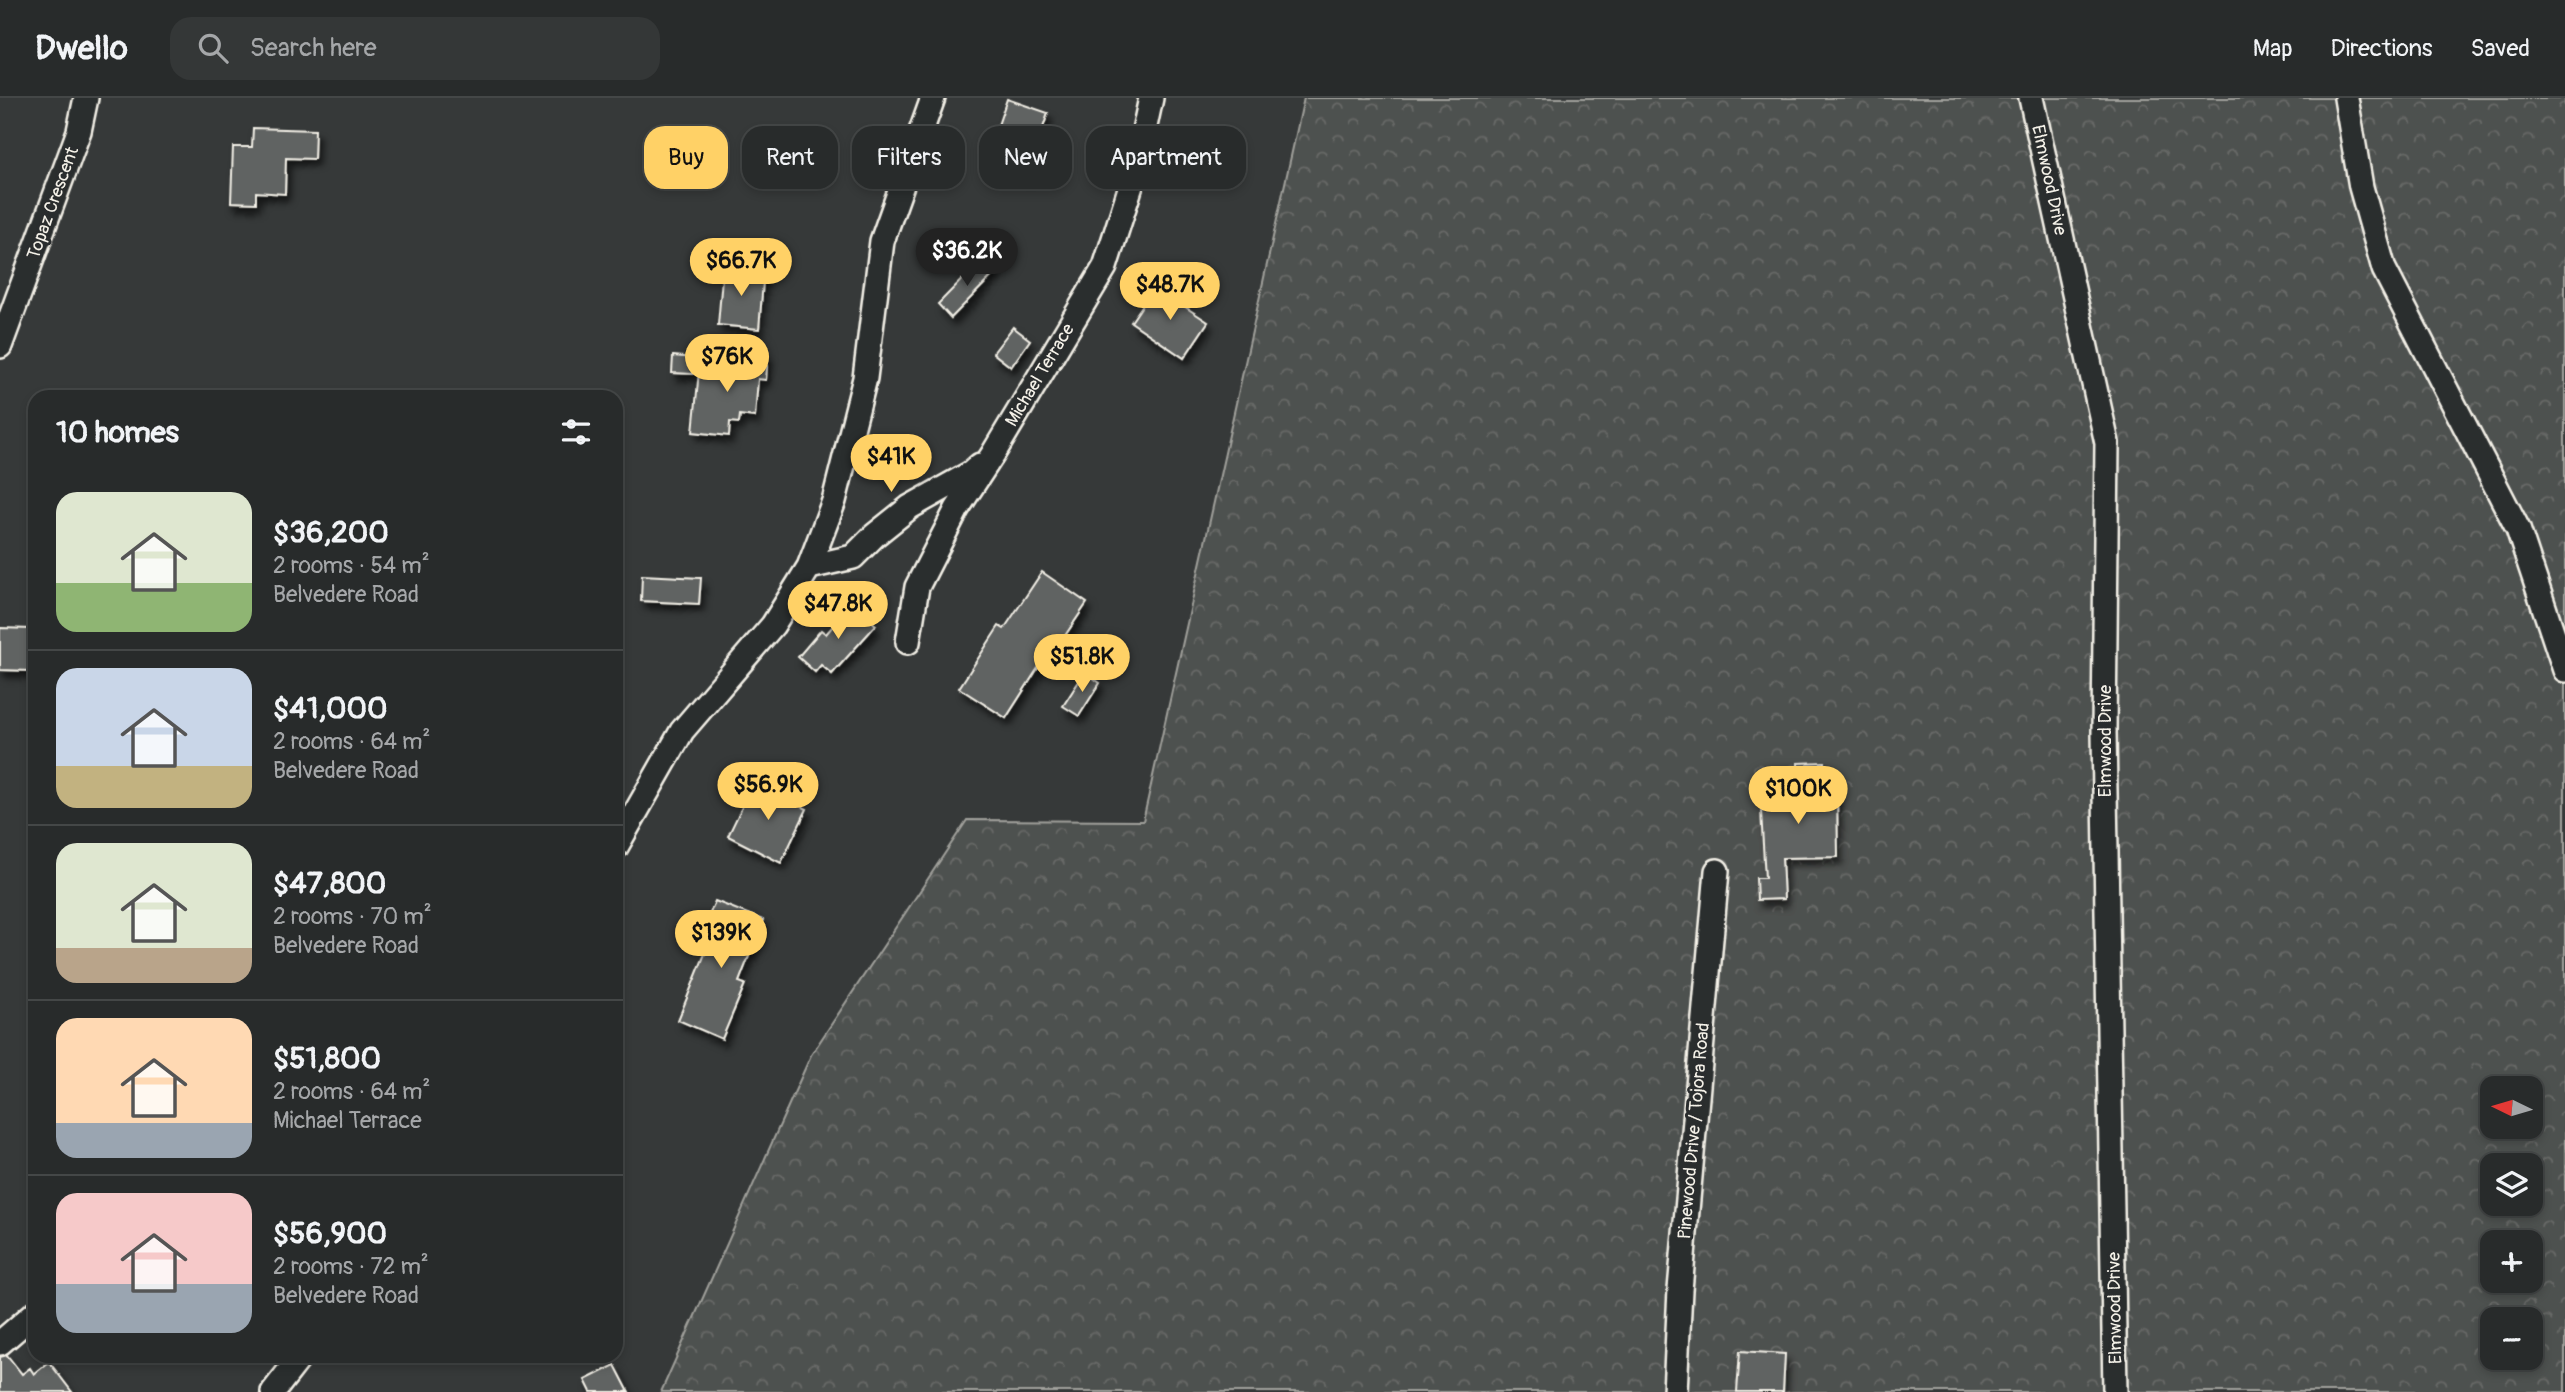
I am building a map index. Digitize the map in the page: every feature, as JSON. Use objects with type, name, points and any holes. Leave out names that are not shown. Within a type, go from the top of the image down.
[{"type":"street","name":"Topaz Crescent","points":[[0,346],[79,131],[86,98]]},
{"type":"street","points":[[623,836],[682,731],[773,625],[809,567],[834,501],[865,378],[882,241],[933,98]]},
{"type":"street","name":"Michael Terrace","points":[[908,642],[917,587],[957,509],[1105,267],[1135,173],[1151,98]]},
{"type":"street","name":"Elmwood Drive","points":[[2031,98],[2107,443],[2104,732],[2115,1392]]},
{"type":"street","points":[[2346,98],[2361,187],[2384,269],[2518,529],[2565,670]]},
{"type":"street","points":[[809,567],[853,557],[874,535],[910,507],[971,473],[992,454]]},
{"type":"street","name":"Pinewood Drive / Tojora Road","points":[[1675,1392],[1680,1290],[1717,871]]},
{"type":"street","points":[[0,1343],[28,1319]]},
{"type":"street","points":[[273,1392],[296,1363]]},
{"type":"green space","points":[[1304,98],[2565,98],[2565,1392],[661,1392],[811,1055],[967,820],[1143,821]]},
{"type":"building","points":[[1007,99],[1048,113],[1044,126],[998,126]]},
{"type":"building","points":[[253,128],[315,130],[314,159],[286,158],[285,194],[256,192],[256,203],[231,202],[233,147],[252,147]]},
{"type":"building","points":[[983,258],[997,271],[951,318],[938,304]]},
{"type":"building","points":[[723,266],[764,270],[759,329],[718,325]]},
{"type":"building","points":[[1155,287],[1208,322],[1184,358],[1131,322]]},
{"type":"building","points":[[1013,327],[1030,340],[1011,367],[993,353]]},
{"type":"building","points":[[748,354],[768,355],[766,380],[758,379],[755,417],[740,415],[739,423],[730,422],[729,436],[693,432],[700,361],[747,365]]},
{"type":"building","points":[[673,356],[694,358],[693,374],[672,373]]},
{"type":"building","points":[[1042,572],[1087,603],[1060,643],[1056,640],[1006,718],[959,688],[999,626],[1004,629]]},
{"type":"building","points":[[642,575],[701,578],[699,604],[641,601]]},
{"type":"building","points":[[852,604],[876,625],[832,674],[821,665],[815,672],[798,657],[821,630],[826,634]]},
{"type":"building","points":[[0,628],[28,629],[28,671],[0,670]]},
{"type":"building","points":[[1085,672],[1100,683],[1079,716],[1063,706]]},
{"type":"building","points":[[1825,762],[1826,794],[1837,794],[1838,857],[1782,858],[1784,899],[1757,900],[1756,878],[1765,878],[1761,811],[1775,810],[1774,792],[1784,792],[1784,770],[1798,770],[1798,763]]},
{"type":"building","points":[[754,782],[807,809],[781,863],[728,836]]},
{"type":"building","points":[[715,901],[763,920],[739,982],[745,984],[722,1039],[678,1020],[711,939],[701,935]]},
{"type":"building","points":[[1740,1351],[1785,1354],[1783,1392],[1737,1392]]},
{"type":"building","points":[[7,1355],[22,1374],[30,1368],[34,1374],[50,1363],[72,1392],[0,1392],[0,1357]]},
{"type":"building","points":[[615,1365],[629,1392],[591,1392],[585,1380]]}]
